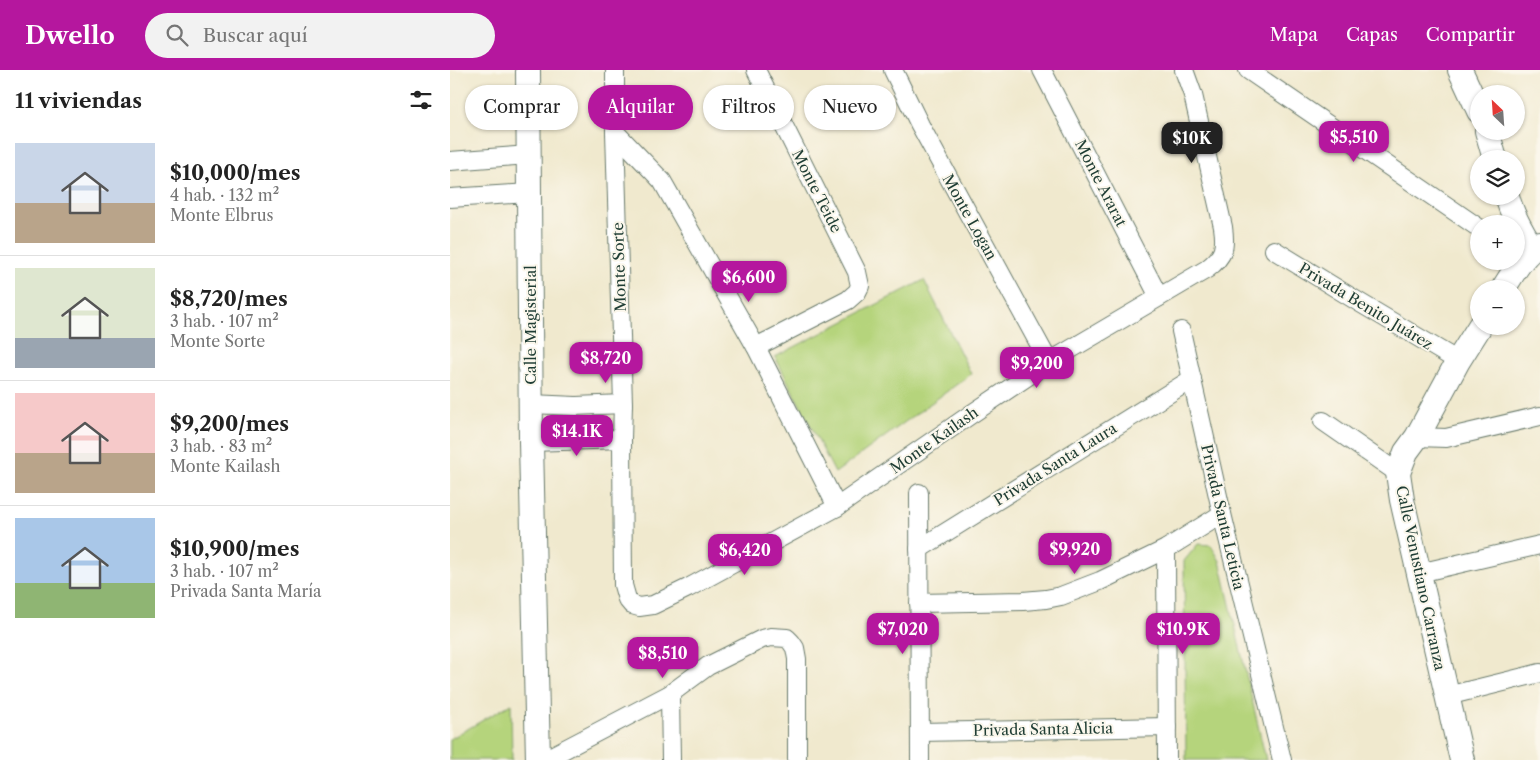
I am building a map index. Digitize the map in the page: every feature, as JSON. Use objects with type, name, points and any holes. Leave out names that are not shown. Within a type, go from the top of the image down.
[{"type":"street","name":"Calle Magisterial","points":[[528,70],[531,442],[538,760]]},
{"type":"street","name":"Monte Sorte","points":[[615,70],[623,404],[623,586],[632,605],[639,607]]},
{"type":"street","name":"Monte Teide","points":[[756,70],[836,227],[857,272],[860,286],[857,292],[848,300],[756,348]]},
{"type":"street","name":"Monte Logan","points":[[893,70],[920,125],[1049,362]]},
{"type":"street","name":"Monte Ararat","points":[[1042,70],[1159,297]]},
{"type":"street","name":"Monte Kailash","points":[[639,607],[652,605],[688,588],[837,508],[1049,362],[1207,269],[1222,257],[1224,246],[1223,227],[1193,95],[1184,70]]},
{"type":"street","points":[[1248,70],[1470,222]]},
{"type":"street","points":[[1460,70],[1470,92]]},
{"type":"street","points":[[615,132],[662,181],[756,348],[837,508]]},
{"type":"street","points":[[450,161],[529,155]]},
{"type":"street","points":[[450,198],[529,193]]},
{"type":"street","points":[[1509,280],[1528,251],[1510,205]]},
{"type":"street","name":"Privada Benito Juárez","points":[[1274,250],[1458,361]]},
{"type":"street","name":"Privada Santa Leticia","points":[[1181,331],[1222,514],[1282,760]]},
{"type":"street","name":"Calle Venustiano Carranza","points":[[1462,760],[1399,488],[1398,473],[1406,452],[1474,335]]},
{"type":"street","name":"Privada Santa Laura","points":[[919,549],[1192,380]]},
{"type":"street","points":[[531,404],[576,406],[623,404]]},
{"type":"street","points":[[1416,437],[1446,438],[1540,416]]},
{"type":"street","points":[[1323,421],[1398,473]]},
{"type":"street","points":[[531,442],[622,439]]},
{"type":"street","points":[[919,493],[920,760]]},
{"type":"street","points":[[919,603],[1023,601],[1061,596],[1100,581],[1166,549],[1222,514]]},
{"type":"street","points":[[1419,573],[1540,545]]},
{"type":"street","points":[[1166,549],[1167,760]]},
{"type":"street","points":[[544,760],[670,694],[708,666],[762,639],[771,637],[786,638],[795,648],[797,760]]},
{"type":"street","points":[[1447,696],[1540,673]]},
{"type":"street","points":[[670,694],[671,760]]},
{"type":"street","name":"Privada Santa Alicia","points":[[920,732],[1167,727]]},
{"type":"green space","points":[[924,280],[971,374],[835,473],[775,357]]},
{"type":"green space","points":[[1198,544],[1211,545],[1220,561],[1266,760],[1186,760],[1184,561]]},
{"type":"green space","points":[[511,704],[512,760],[450,760],[450,739]]}]
